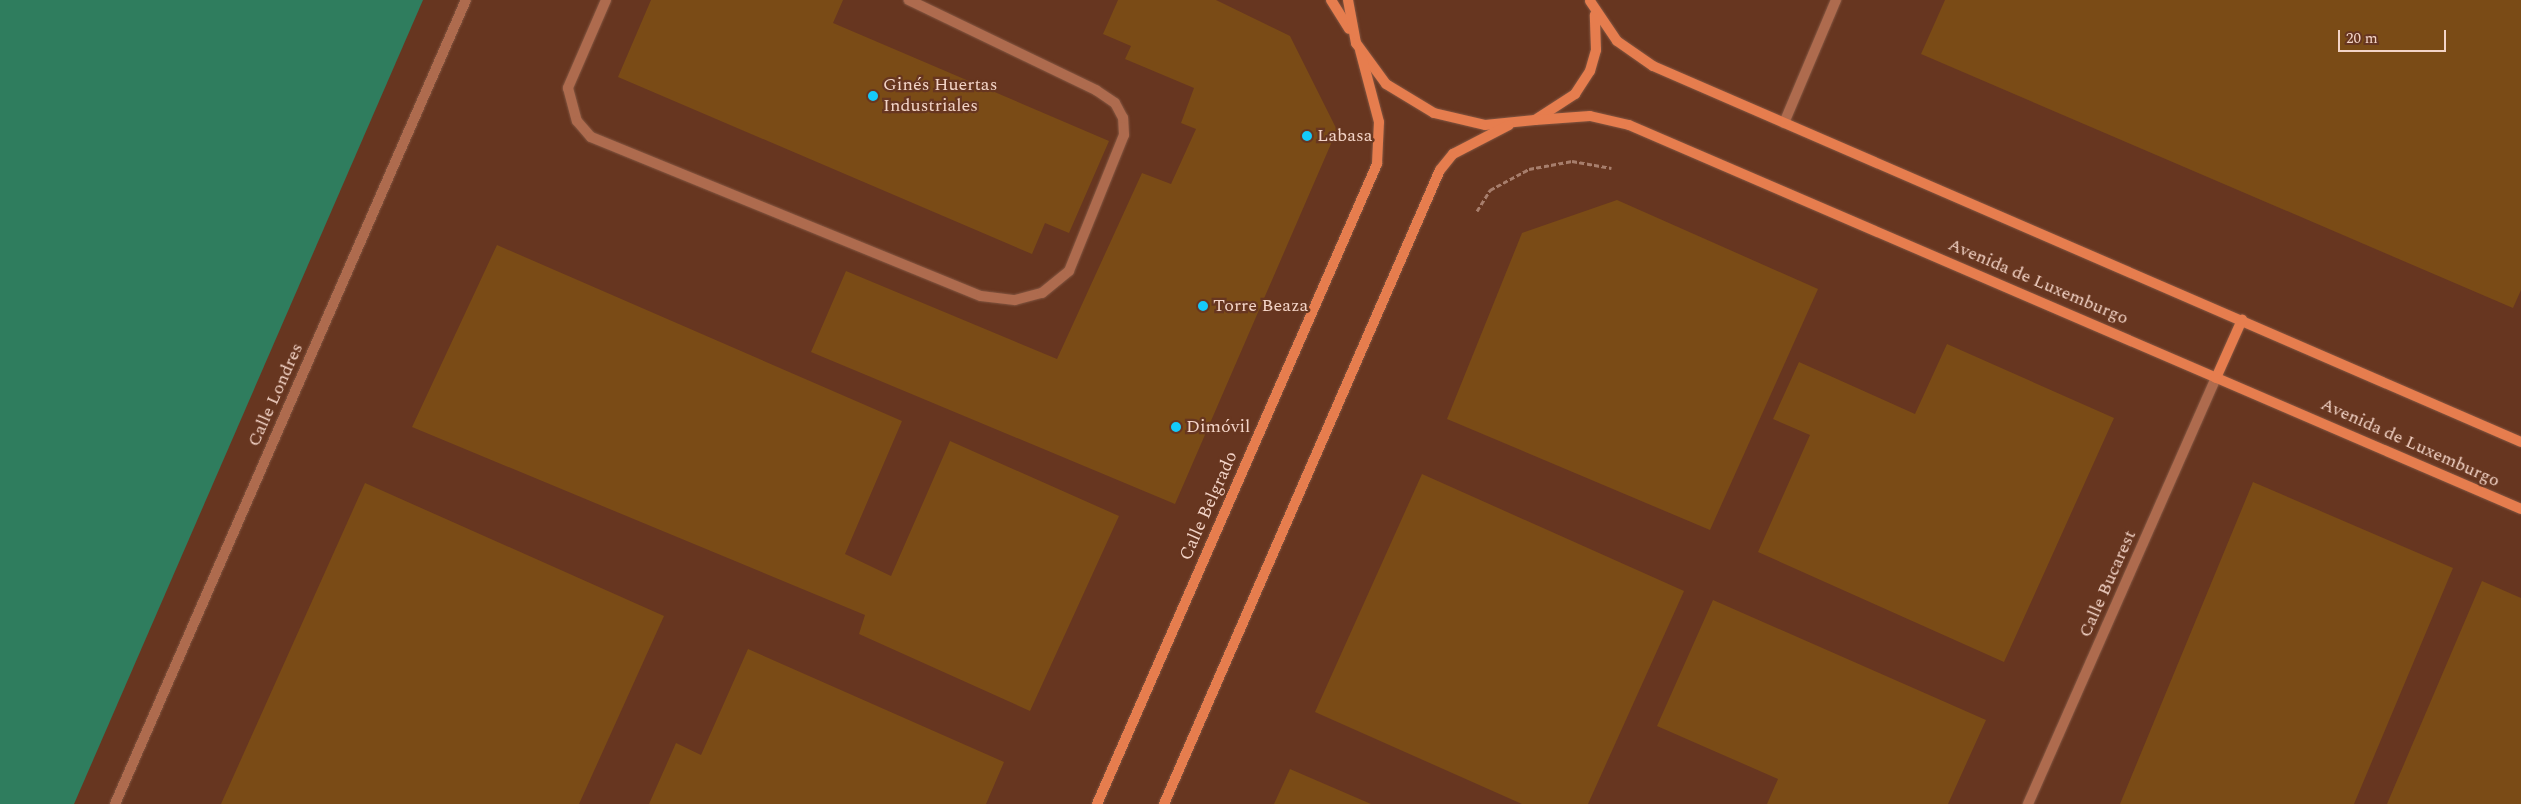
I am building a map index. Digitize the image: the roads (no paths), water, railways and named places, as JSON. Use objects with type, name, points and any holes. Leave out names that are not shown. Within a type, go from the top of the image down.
[{"type":"main road","points":[[1331,0],[1358,46],[1386,84],[1434,113],[1460,121],[1509,125],[1535,120],[1562,105],[1590,72],[1598,26],[1590,0]]},
{"type":"main road","points":[[1348,0],[1358,46]]},
{"type":"main road","points":[[1590,0],[1617,41],[1632,54],[1784,123],[2521,442]]},
{"type":"main road","name":"Calle Belgrado","points":[[1097,804],[1377,164],[1379,122],[1358,46]]},
{"type":"main road","name":"Avenida de Luxemburgo","points":[[1535,120],[1590,116],[1629,125],[2521,509]]},
{"type":"main road","points":[[1164,804],[1440,170],[1453,154],[1509,125]]},
{"type":"main road","points":[[2216,378],[2242,320]]},
{"type":"street","name":"Calle Londres","points":[[115,804],[466,0]]},
{"type":"street","points":[[606,0],[568,88],[574,113],[591,137],[981,296],[1015,300],[1033,295],[1069,271],[1124,135],[1123,118],[1115,103],[1096,90],[909,0]]},
{"type":"street","points":[[1784,123],[1836,0]]},
{"type":"street","name":"Calle Bucarest","points":[[2028,804],[2216,378]]},
{"type":"place","name":"Ginés Huertas Industriales","points":[[873,96]]},
{"type":"place","name":"Labasa","points":[[1307,136]]},
{"type":"place","name":"Torre Beaza","points":[[1203,306]]},
{"type":"place","name":"Dimóvil","points":[[1176,427]]}]
